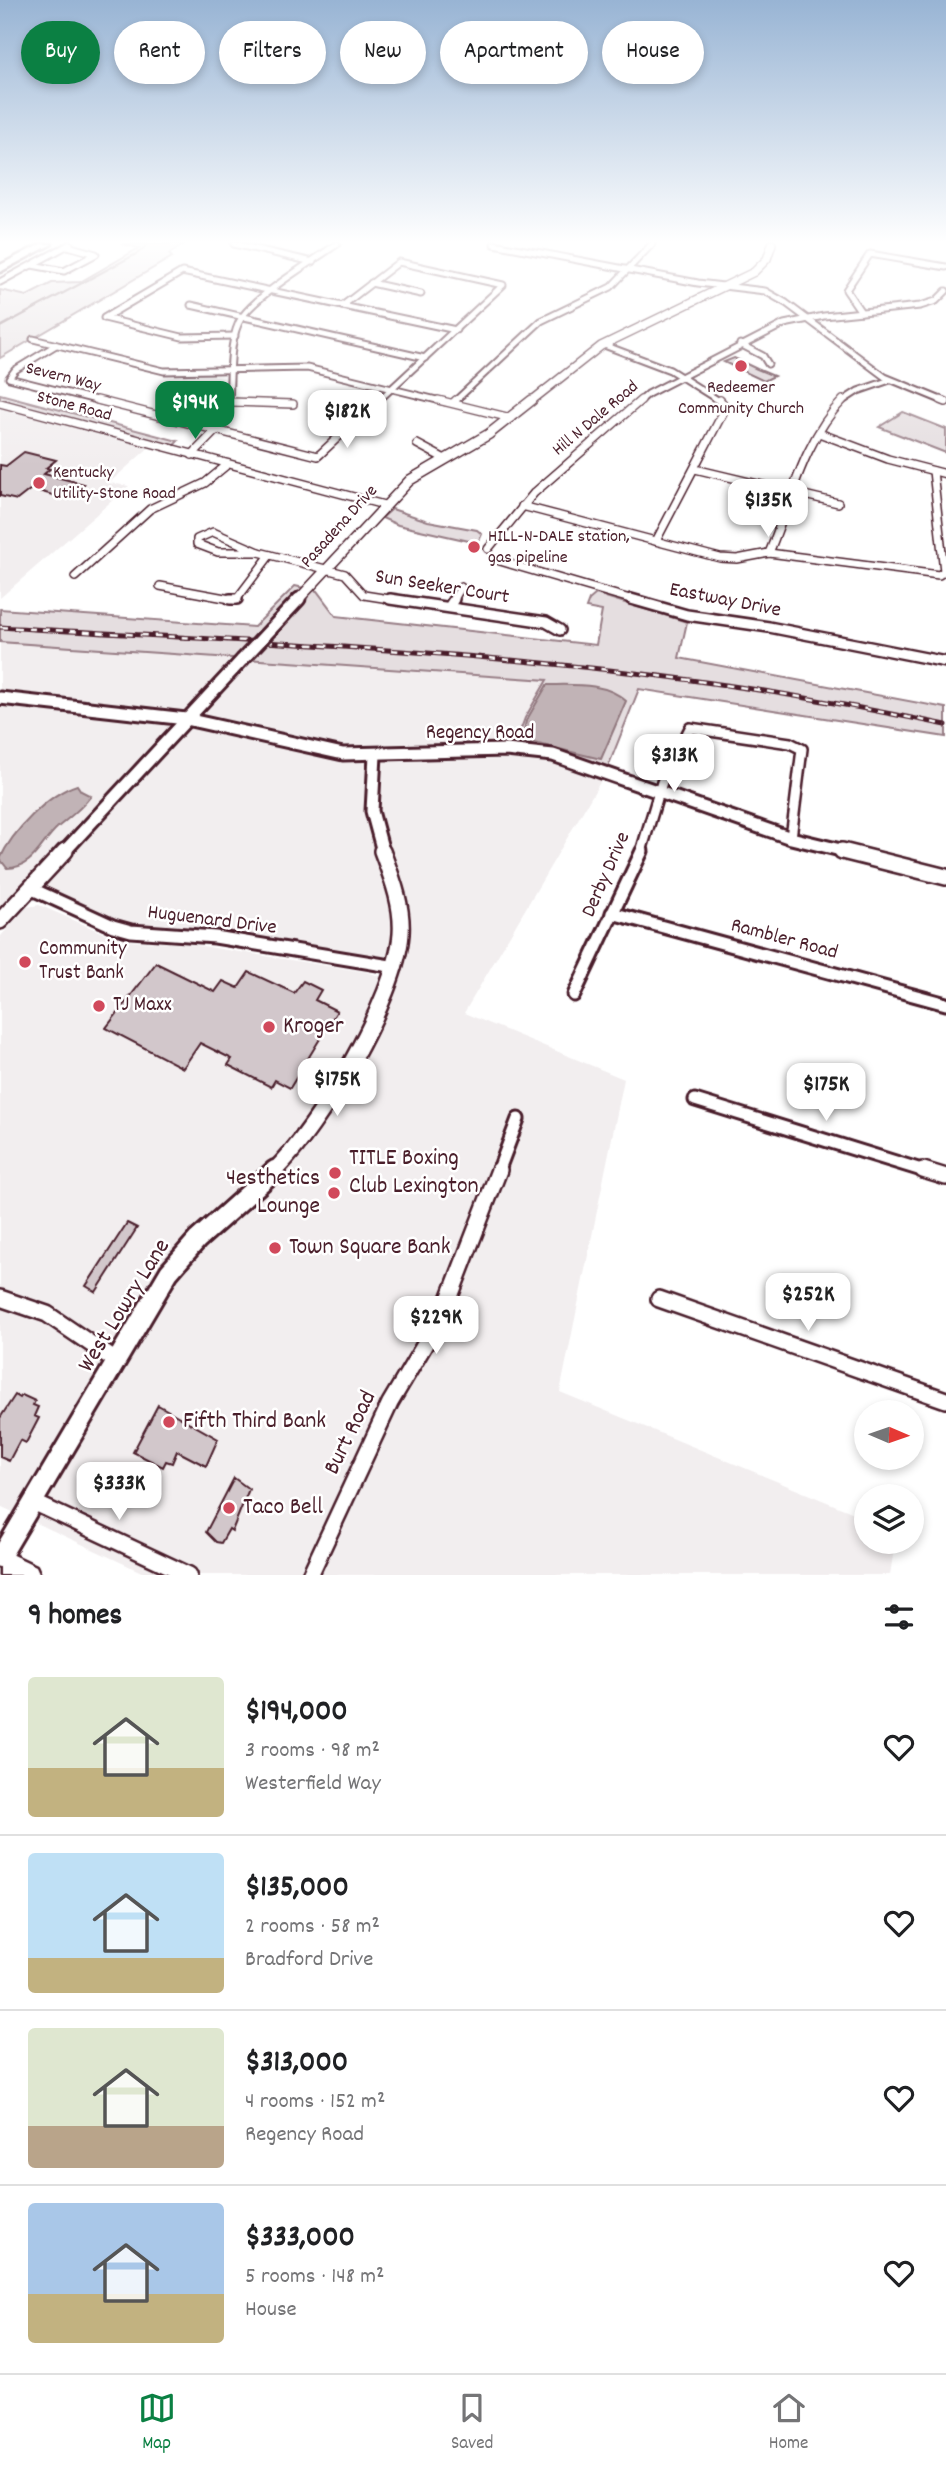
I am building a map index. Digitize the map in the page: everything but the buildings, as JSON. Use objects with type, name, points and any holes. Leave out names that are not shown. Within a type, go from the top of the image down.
[{"type":"main road","points":[[0,1560],[27,1575]]},
{"type":"street","points":[[105,318],[182,337],[235,337]]},
{"type":"street","points":[[192,455],[218,432],[227,419],[235,337],[242,318]]},
{"type":"street","points":[[244,318],[425,358]]},
{"type":"street","points":[[397,318],[456,330]]},
{"type":"street","name":"Severn Way","points":[[56,345],[15,370],[9,378],[317,456],[469,318]]},
{"type":"street","points":[[453,403],[548,318]]},
{"type":"street","name":"Pasadena Drive","points":[[0,921],[410,480],[511,418],[604,345],[661,318]]},
{"type":"street","points":[[807,318],[890,380],[946,402]]},
{"type":"street","name":"Hill N Dale Road","points":[[488,549],[522,506],[629,408],[680,376],[740,344],[778,326],[812,318]]},
{"type":"street","points":[[33,339],[164,371],[307,368],[511,418]]},
{"type":"street","points":[[740,344],[763,356],[768,364]]},
{"type":"street","points":[[604,345],[634,352],[715,395],[726,407],[656,541]]},
{"type":"street","points":[[769,553],[819,433],[843,400],[890,380]]},
{"type":"street","points":[[230,402],[293,404]]},
{"type":"street","name":"Stone Road","points":[[0,403],[384,505]]},
{"type":"street","points":[[819,433],[888,459],[946,474]]},
{"type":"street","points":[[417,444],[445,459]]},
{"type":"street","points":[[75,577],[150,509],[205,483],[228,464]]},
{"type":"street","points":[[695,469],[838,503]]},
{"type":"street","points":[[522,506],[729,559],[769,553],[934,575],[943,573],[933,471]]},
{"type":"street","points":[[259,552],[245,554],[206,549],[197,544],[197,539],[213,532],[223,534],[259,552],[326,568]]},
{"type":"street","points":[[160,586],[236,600],[270,555]]},
{"type":"street","name":"Eastway Drive","points":[[500,561],[687,615],[780,629],[946,662]]},
{"type":"street","name":"Sun Seeker Court","points":[[326,568],[345,574],[358,592],[364,595],[546,622],[560,630]]},
{"type":"street","points":[[449,607],[461,587]]},
{"type":"street","name":"Regency Road","points":[[1,700],[186,719],[343,754],[527,751],[573,760],[791,838],[946,877]]},
{"type":"street","name":"Derby Drive","points":[[574,995],[643,848],[658,792],[690,728],[796,744],[802,748],[804,754],[791,838]]},
{"type":"street","name":"West Lowry Lane","points":[[0,1560],[87,1409],[188,1246],[290,1154],[322,1108],[376,1015],[396,967],[401,918],[394,878],[375,827],[371,803],[375,755]]},
{"type":"street","name":"Huguenard Drive","points":[[30,888],[113,926],[131,931],[215,937],[396,967]]},
{"type":"street","name":"Rambler Road","points":[[612,913],[946,1004]]},
{"type":"street","points":[[695,1100],[946,1177]]},
{"type":"street","name":"Burt Road","points":[[310,1575],[390,1403],[444,1312],[518,1119]]},
{"type":"street","points":[[0,1298],[23,1302],[67,1326],[116,1361]]},
{"type":"street","points":[[659,1299],[946,1400]]},
{"type":"street","points":[[33,1502],[190,1575]]},
{"type":"shaded area","points":[[0,318],[69,318],[0,358]]},
{"type":"shaded area","points":[[0,394],[178,441],[171,449],[0,404]]},
{"type":"shaded area","points":[[0,403],[153,444],[109,483],[129,486],[0,598]]},
{"type":"shaded area","points":[[903,412],[946,429],[946,453],[879,427]]},
{"type":"shaded area","points":[[392,509],[428,521],[477,530],[482,534],[478,543],[398,525],[382,518]]},
{"type":"shaded area","points":[[295,586],[317,591],[336,616],[596,645],[602,611],[586,608],[589,600],[596,594],[687,622],[679,658],[946,708],[946,737],[639,689],[606,772],[513,750],[525,718],[547,680],[0,642],[0,609],[254,627]]},
{"type":"shaded area","points":[[0,642],[548,680],[525,718],[606,772],[464,1013],[624,1079],[560,1392],[854,1513],[854,1554],[893,1554],[890,1575],[148,1575],[0,1506],[0,937],[27,907],[39,905],[103,933],[131,941],[189,944],[367,972],[395,981],[349,959],[131,931],[31,888],[0,921]]},
{"type":"shaded area","points":[[547,685],[578,685],[609,690],[626,701],[601,759],[534,743],[521,743],[526,721]]},
{"type":"shaded area","points":[[77,785],[81,791],[91,796],[87,801],[52,833],[36,854],[24,864],[7,868],[0,859],[22,826],[43,805]]},
{"type":"waterway","points":[[0,327],[18,318]]},
{"type":"railway","points":[[0,627],[356,648],[535,662],[741,687],[946,725]]},
{"type":"place","name":"Redeemer Community Church","points":[[741,366]]},
{"type":"place","name":"Kentucky Utility-Stone Road","points":[[39,483]]},
{"type":"place","name":"HILL-N-DALE station, gas pipeline","points":[[474,547]]},
{"type":"place","name":"Community Trust Bank","points":[[25,962]]},
{"type":"place","name":"TJ Maxx","points":[[99,1006]]},
{"type":"place","name":"Kroger","points":[[269,1027]]},
{"type":"place","name":"TITLE Boxing Club Lexington","points":[[335,1173]]},
{"type":"place","name":"4esthetics Lounge","points":[[334,1193]]},
{"type":"place","name":"Town Square Bank","points":[[275,1248]]},
{"type":"place","name":"Fifth Third Bank","points":[[169,1422]]},
{"type":"place","name":"Taco Bell","points":[[229,1508]]}]
